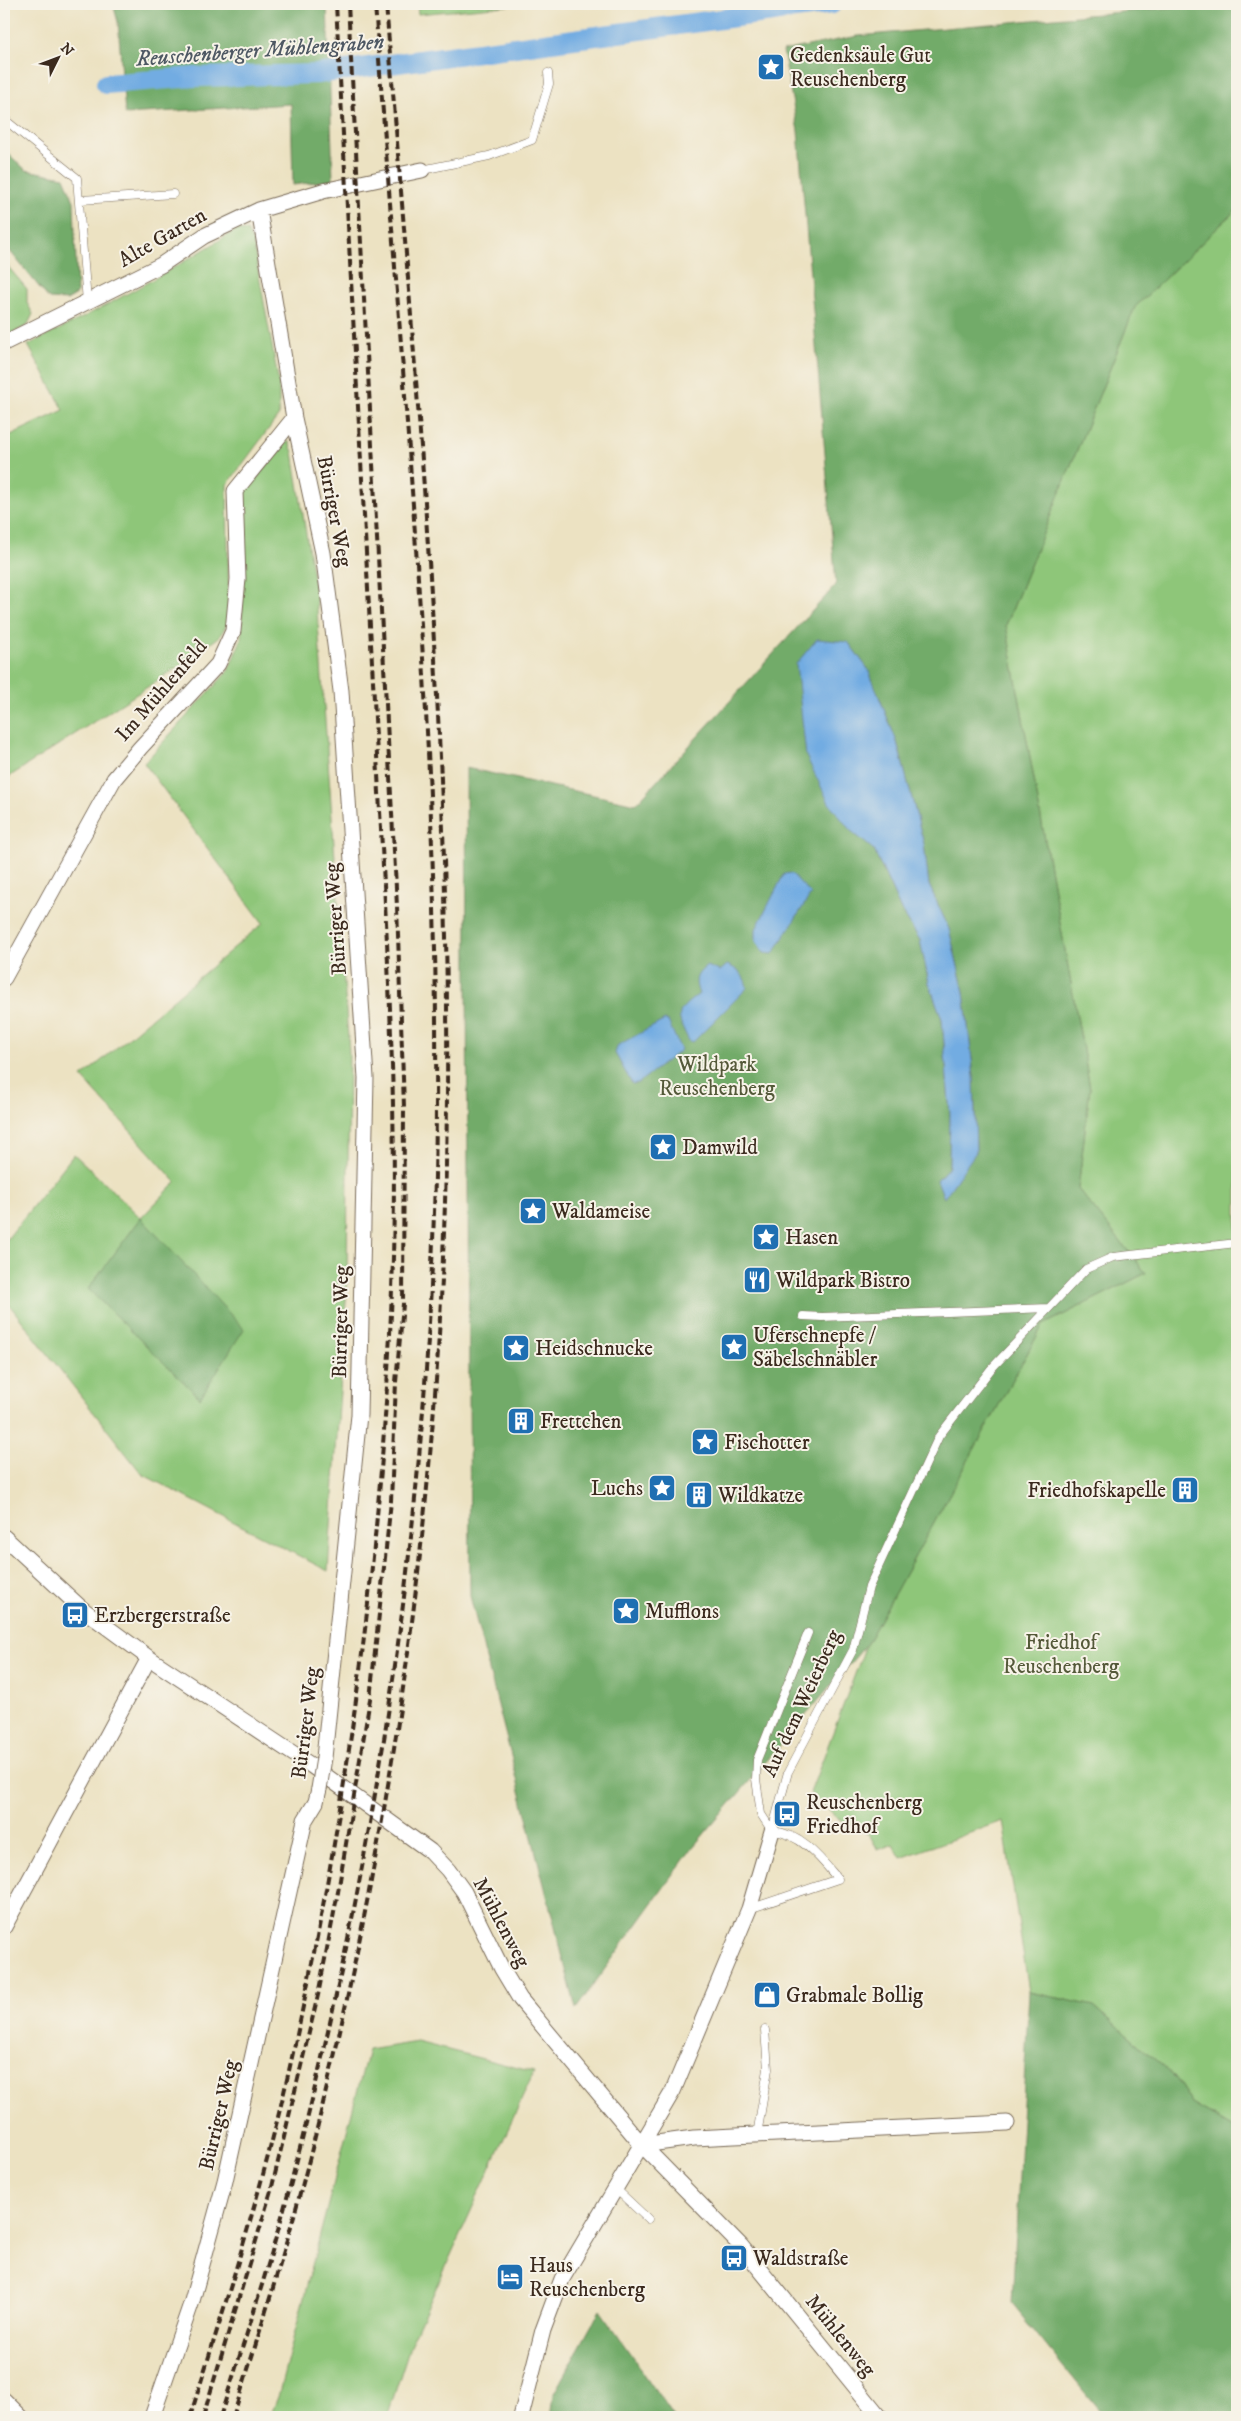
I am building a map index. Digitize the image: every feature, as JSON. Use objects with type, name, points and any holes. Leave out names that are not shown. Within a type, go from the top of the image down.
[{"type":"street","name":"Alte Garten","points":[[4,343],[161,265],[204,236],[259,210],[323,191],[422,170]]},
{"type":"street","name":"Bürriger Weg","points":[[152,2417],[192,2301],[225,2181],[306,1820],[316,1802],[319,1789],[324,1758],[359,1415],[366,1078],[341,691],[323,553],[294,418],[259,210]]},
{"type":"street","name":"Im Mühlenfeld","points":[[4,978],[114,779],[140,748],[218,664],[233,632],[238,579],[235,491],[294,418]]},
{"type":"street","name":"Mühlenweg","points":[[4,1537],[81,1608],[149,1658],[312,1766],[430,1851],[448,1870],[464,1892],[502,1969],[520,1999],[642,2145],[741,2246],[880,2417]]},
{"type":"street","points":[[4,1927],[149,1658]]},
{"type":"street","name":"Auf dem Weierberg","points":[[521,2417],[543,2330],[562,2279],[673,2091],[749,1909],[772,1830]]},
{"type":"street","points":[[642,2145],[694,2138],[1007,2124]]},
{"type":"street","points":[[4,2400],[21,2417]]},
{"type":"lane","points":[[422,170],[489,156],[532,140],[548,84],[548,73]]},
{"type":"lane","name":"Alte Garten","points":[[4,119],[77,178],[81,200],[88,302]]},
{"type":"lane","name":"Alte Garten","points":[[81,200],[173,194]]},
{"type":"lane","name":"Auf dem Weierberg","points":[[772,1830],[788,1772],[853,1650],[869,1588],[939,1436],[991,1369],[1086,1269],[1113,1257],[1237,1243]]},
{"type":"lane","points":[[803,1316],[822,1317],[1048,1308]]},
{"type":"lane","points":[[749,1909],[838,1880],[813,1850],[784,1832],[772,1830],[761,1814],[756,1779],[757,1760],[808,1633]]},
{"type":"lane","points":[[757,2135],[768,2069],[765,2030]]},
{"type":"lane","points":[[616,2189],[648,2219]]},
{"type":"green space","points":[[113,4],[327,4],[333,180],[293,185],[291,104],[125,114],[118,22]]},
{"type":"green space","points":[[417,4],[526,4],[418,14]]},
{"type":"green space","name":"Wildpark Reuschenberg","points":[[1182,4],[1237,4],[1237,209],[1135,307],[1006,625],[1090,1088],[1078,1189],[1146,1273],[1043,1325],[866,1645],[693,1847],[576,2009],[470,1596],[466,768],[636,804],[836,585],[798,131],[783,51],[858,36],[1175,7]],"holes":[[[848,642],[868,669],[897,742],[924,844],[929,885],[949,929],[964,992],[974,1077],[976,1152],[937,1180],[949,1167],[950,1114],[942,1019],[929,983],[920,940],[901,910],[874,850]]]},
{"type":"green space","points":[[4,150],[26,170],[64,177],[74,201],[77,294],[67,300],[49,299],[4,244]]},
{"type":"green space","name":"Friedhof Reuschenberg","points":[[1237,209],[1237,2130],[1192,2104],[1175,2077],[1094,2006],[1029,1992],[1003,1821],[901,1858],[893,1844],[878,1850],[870,1836],[840,1820],[810,1793],[866,1645],[1043,1325],[1146,1273],[1078,1189],[1090,1088],[1006,625],[1135,307]]},
{"type":"green space","points":[[236,230],[247,231],[253,242],[279,384],[279,415],[227,485],[229,621],[219,637],[183,664],[4,780],[4,438],[64,410],[28,345],[134,290]]},
{"type":"green space","points":[[4,262],[27,289],[27,303],[33,314],[27,326],[4,337]]},
{"type":"green space","points":[[288,440],[293,452],[316,596],[349,1051],[347,1286],[328,1571],[142,1474],[4,1298],[4,1243],[74,1154],[141,1218],[176,1182],[82,1077],[263,923],[144,763],[228,671],[241,640],[243,594],[241,496]]},
{"type":"green space","points":[[141,1218],[244,1329],[200,1398],[88,1289]]},
{"type":"green space","points":[[1029,1992],[1094,2006],[1175,2077],[1192,2104],[1237,2130],[1237,2417],[1104,2417],[1012,2304]]},
{"type":"green space","points":[[417,2042],[534,2072],[411,2343],[387,2417],[270,2417],[278,2397],[368,2050]]},
{"type":"green space","points":[[600,2310],[674,2417],[550,2417],[553,2395]]},
{"type":"water","points":[[817,639],[848,642],[868,669],[897,742],[924,844],[929,885],[949,929],[964,992],[974,1077],[976,1152],[944,1198],[937,1180],[949,1167],[950,1114],[942,1019],[929,983],[920,940],[901,910],[874,850],[850,830],[829,803],[806,756],[796,664]]},
{"type":"water","points":[[791,873],[811,894],[773,954],[764,953],[756,941],[756,929],[784,874]]},
{"type":"water","points":[[727,965],[734,968],[740,974],[745,980],[747,988],[693,1042],[689,1041],[680,1019],[680,1014],[681,1010],[699,994],[696,985],[698,975],[707,966],[720,971]]},
{"type":"water","points":[[665,1020],[668,1021],[681,1050],[638,1083],[632,1084],[615,1053],[618,1045]]},
{"type":"waterway","name":"Reuschenberger Mühlengraben","points":[[106,84],[194,77],[317,74],[832,4]]},
{"type":"railway","points":[[190,2417],[275,2130],[325,1896],[356,1703],[368,1606],[378,1508],[391,1313],[394,1169],[391,1025],[336,4]]},
{"type":"railway","points":[[203,2417],[271,2191],[318,1995],[338,1892],[370,1699],[391,1501],[396,1382],[403,1304],[404,1107],[397,906],[348,4]]},
{"type":"railway","points":[[220,2417],[247,2334],[288,2194],[321,2061],[350,1926],[376,1791],[397,1654],[413,1518],[425,1380],[433,1243],[436,1105],[431,829],[425,691],[407,416],[375,4]]},
{"type":"railway","points":[[233,2417],[282,2259],[304,2179],[349,1989],[372,1878],[408,1654],[432,1428],[440,1315],[445,1202],[447,1052],[440,752],[432,602],[386,4]]},
{"type":"place","name":"Gedenksäule Gut Reuschenberg","points":[[771,67]]},
{"type":"place","name":"Damwild","points":[[663,1147]]},
{"type":"place","name":"Waldameise","points":[[533,1211]]},
{"type":"place","name":"Hasen","points":[[766,1237]]},
{"type":"place","name":"Wildpark Bistro","points":[[757,1280]]},
{"type":"place","name":"Uferschnepfe / Säbelschnäbler","points":[[734,1347]]},
{"type":"place","name":"Heidschnucke","points":[[516,1348]]},
{"type":"place","name":"Frettchen","points":[[521,1421]]},
{"type":"place","name":"Fischotter","points":[[705,1442]]},
{"type":"place","name":"Luchs","points":[[662,1488]]},
{"type":"place","name":"Friedhofskapelle","points":[[1185,1490]]},
{"type":"place","name":"Wildkatze","points":[[699,1495]]},
{"type":"place","name":"Mufflons","points":[[626,1611]]},
{"type":"place","name":"Erzbergerstraße","points":[[75,1615]]},
{"type":"place","name":"Reuschenberg Friedhof","points":[[787,1814]]},
{"type":"place","name":"Grabmale Bollig","points":[[767,1995]]},
{"type":"place","name":"Waldstraße","points":[[734,2258]]},
{"type":"place","name":"Haus Reuschenberg","points":[[510,2277]]}]
